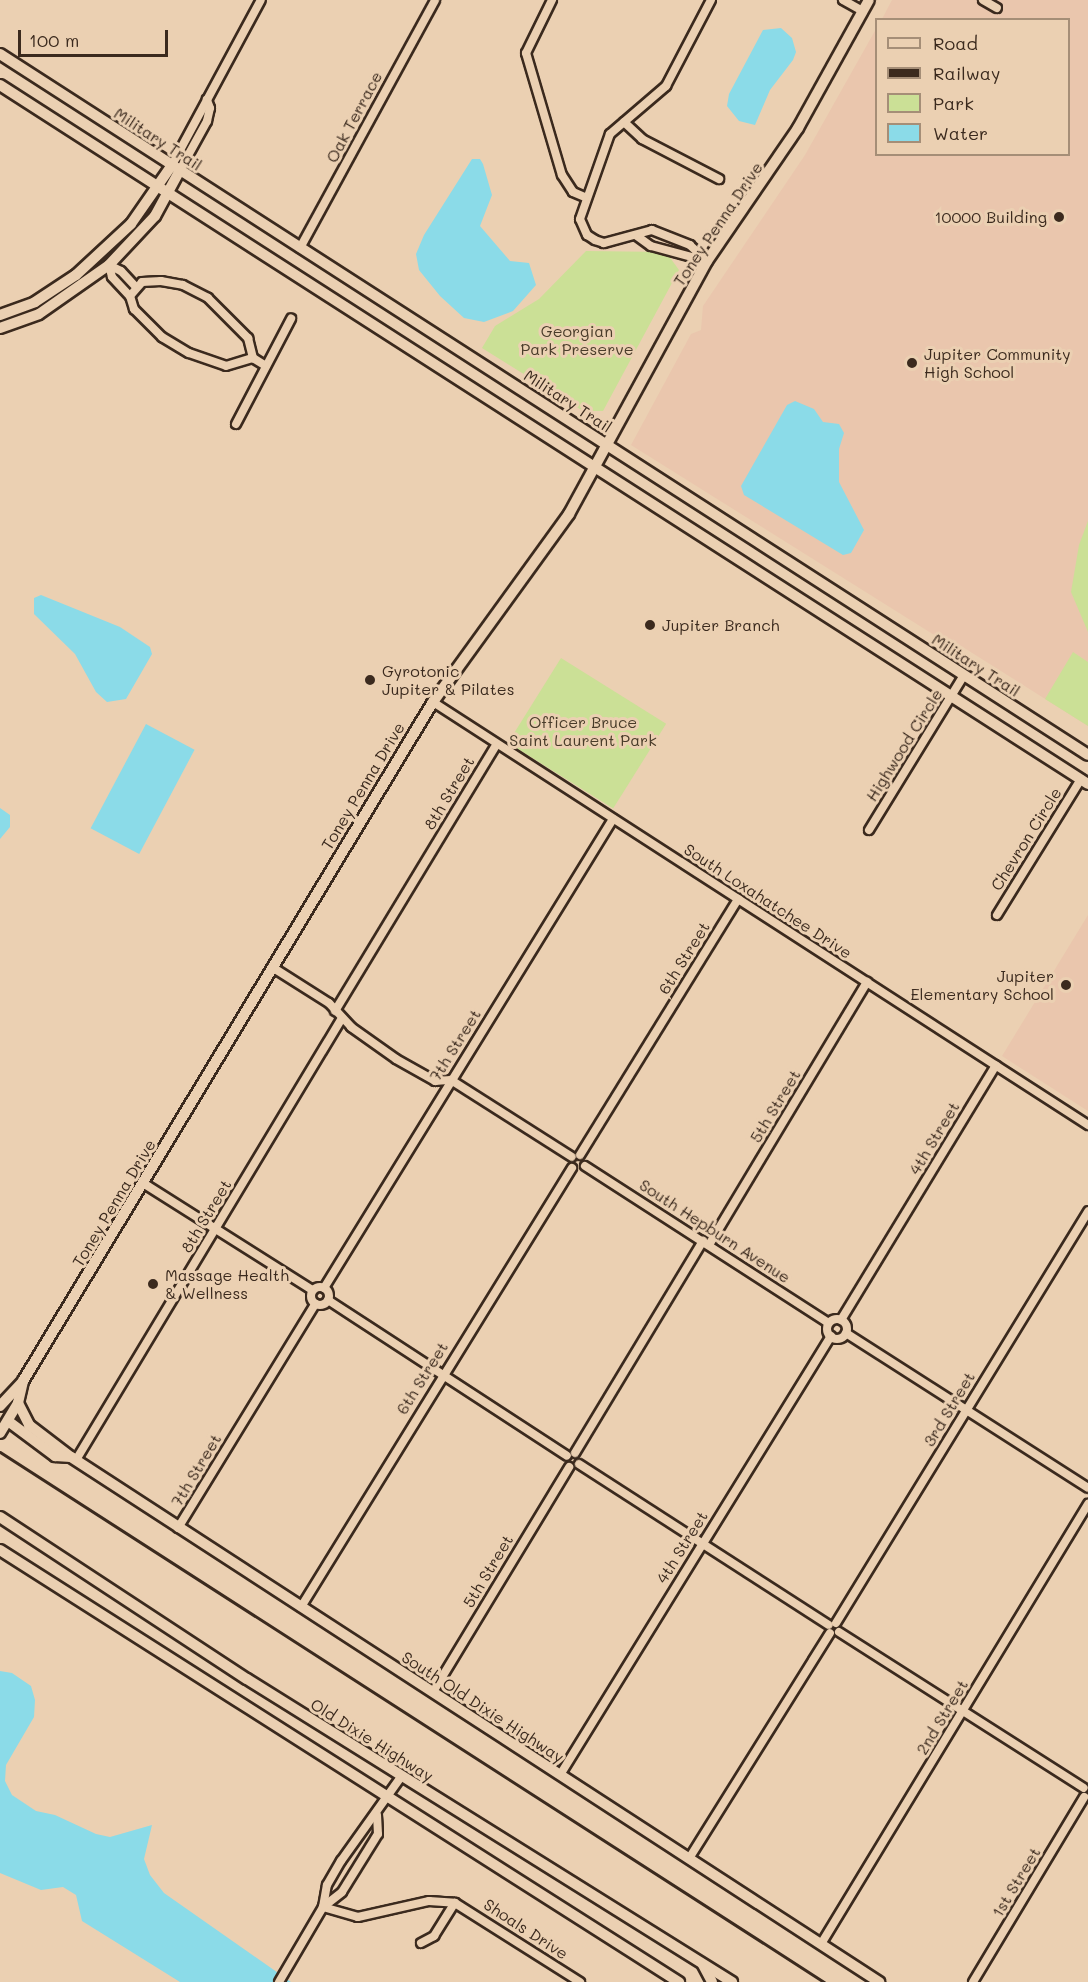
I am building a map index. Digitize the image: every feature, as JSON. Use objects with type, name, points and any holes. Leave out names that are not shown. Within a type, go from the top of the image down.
[{"type":"main road","name":"Toney Penna Drive","points":[[0,1406],[23,1381],[433,702],[555,536],[596,466],[605,443],[707,261],[778,161],[869,0]]},
{"type":"main road","name":"Military Trail","points":[[0,54],[1088,754]]},
{"type":"main road","points":[[0,85],[1084,781]]},
{"type":"main road","points":[[0,315],[35,302],[76,275],[131,224],[158,186],[176,168]]},
{"type":"main road","points":[[0,328],[58,303],[109,265],[155,216],[169,192],[176,168]]},
{"type":"main road","name":"Toney Penna Drive","points":[[0,1433],[18,1403],[23,1381]]},
{"type":"main road","name":"South Old Dixie Highway","points":[[18,1403],[29,1425],[74,1459],[690,1857],[879,1982]]},
{"type":"main road","name":"South Old Dixie Highway","points":[[8,1421],[55,1456],[74,1459]]},
{"type":"main road","name":"Old Dixie Highway","points":[[0,1517],[401,1777],[732,1982]]},
{"type":"main road","points":[[0,1550],[386,1799],[679,1982]]},
{"type":"main road","points":[[701,1962],[712,1982]]},
{"type":"street","points":[[176,168],[207,100],[261,0]]},
{"type":"street","name":"Oak Terrace","points":[[300,248],[435,0]]},
{"type":"street","points":[[552,0],[526,53],[562,175],[573,192],[585,197]]},
{"type":"street","points":[[707,261],[690,246],[652,230],[637,236],[604,243],[587,235],[580,219],[585,197],[610,134],[666,86],[711,0]]},
{"type":"street","points":[[843,0],[863,12]]},
{"type":"street","points":[[983,0],[998,8]]},
{"type":"street","points":[[624,122],[642,139],[719,179]]},
{"type":"street","points":[[637,236],[651,246],[707,261]]},
{"type":"street","points":[[109,265],[121,271],[135,286]]},
{"type":"street","points":[[109,265],[112,277],[130,296],[134,309],[162,338],[189,353],[226,366],[253,358]]},
{"type":"street","points":[[130,296],[135,286],[142,282],[161,281],[183,285],[208,297],[248,338],[253,358],[266,366]]},
{"type":"street","points":[[236,424],[291,319]]},
{"type":"street","name":"Highwood Circle","points":[[868,830],[964,675]]},
{"type":"street","name":"South Loxahatchee Drive","points":[[433,702],[496,745],[1088,1125]]},
{"type":"street","name":"8th Street","points":[[74,1459],[216,1230],[496,745]]},
{"type":"street","name":"Chevron Circle","points":[[997,915],[1084,781]]},
{"type":"street","name":"7th Street","points":[[324,1288],[613,819]]},
{"type":"street","name":"6th Street","points":[[576,1156],[738,899]]},
{"type":"street","points":[[272,967],[329,1003],[369,1041],[422,1074],[435,1081],[451,1080],[576,1156],[585,1166],[579,1170],[572,1168],[576,1156]]},
{"type":"street","name":"5th Street","points":[[571,1455],[706,1243],[867,982]]},
{"type":"street","name":"4th Street","points":[[841,1320],[996,1065]]},
{"type":"street","name":"South Hepburn Avenue","points":[[585,1166],[829,1323]]},
{"type":"street","name":"6th Street","points":[[301,1607],[441,1375],[572,1168]]},
{"type":"street","points":[[143,1183],[312,1290],[324,1288],[328,1300],[441,1375],[571,1455],[579,1464],[1086,1792]]},
{"type":"street","name":"3rd Street","points":[[690,1857],[834,1628],[1088,1210]]},
{"type":"street","points":[[312,1290],[310,1296],[315,1304],[328,1300]]},
{"type":"street","name":"7th Street","points":[[178,1528],[315,1304]]},
{"type":"street","points":[[846,1333],[839,1338],[831,1336],[829,1323],[841,1320],[846,1333],[1088,1489],[1088,1502]]},
{"type":"street","name":"4th Street","points":[[560,1775],[831,1336]]},
{"type":"street","points":[[571,1455],[569,1467],[579,1464]]},
{"type":"street","name":"5th Street","points":[[433,1692],[569,1467]]},
{"type":"street","name":"2nd Street","points":[[821,1944],[964,1711],[1088,1502]]},
{"type":"street","points":[[279,1982],[323,1906],[327,1885],[363,1825],[377,1815],[401,1777]]},
{"type":"street","name":"1st Street","points":[[973,1982],[1086,1792]]},
{"type":"street","points":[[323,1906],[342,1892],[378,1834],[377,1815]]},
{"type":"street","points":[[347,1852],[351,1862],[360,1863]]},
{"type":"street","points":[[323,1906],[358,1917],[429,1901],[455,1903],[434,1936],[421,1943]]},
{"type":"street","name":"Shoals Drive","points":[[455,1903],[580,1982]]},
{"type":"shaded area","name":"Jupiter Community High School","points":[[892,0],[1088,0],[1088,726],[950,639],[939,638],[631,445],[691,334],[701,330],[703,306],[805,155],[875,31],[875,156],[1070,156],[1070,18],[883,18]]},
{"type":"shaded area","name":"Jupiter Elementary School","points":[[1088,915],[1088,1111],[1002,1056]]},
{"type":"green space","name":"Georgian Park Preserve","points":[[586,251],[666,252],[679,270],[603,411],[583,411],[482,348],[495,326],[539,299]]},
{"type":"green space","points":[[1088,521],[1088,632],[1071,592],[1079,545]]},
{"type":"green space","points":[[1073,652],[1088,662],[1088,726],[1045,699]]},
{"type":"green space","name":"Officer Bruce Saint Laurent Park","points":[[561,658],[666,724],[613,809],[508,743]]},
{"type":"water","points":[[781,28],[792,38],[796,52],[793,60],[770,90],[755,125],[739,121],[727,106],[729,94],[763,30]]},
{"type":"water","points":[[472,159],[480,159],[483,164],[492,195],[480,226],[510,261],[529,263],[536,285],[513,311],[484,322],[464,318],[440,296],[419,270],[416,254],[424,235]]},
{"type":"water","points":[[795,401],[814,409],[823,422],[839,424],[844,433],[839,449],[839,482],[864,530],[851,553],[843,555],[744,495],[741,486],[787,405]]},
{"type":"water","points":[[41,595],[120,627],[150,647],[152,654],[126,699],[107,702],[96,692],[75,654],[34,614],[34,598]]},
{"type":"water","points":[[146,724],[195,750],[139,854],[91,828]]},
{"type":"water","points":[[0,808],[10,815],[10,827],[0,839]]},
{"type":"water","points":[[0,1671],[12,1673],[31,1686],[35,1700],[34,1717],[6,1765],[5,1781],[12,1795],[36,1811],[55,1815],[96,1834],[110,1837],[152,1825],[144,1859],[150,1875],[164,1893],[291,1982],[180,1982],[82,1921],[76,1895],[63,1887],[41,1890],[0,1873]]},
{"type":"railway","points":[[0,1452],[824,1982]]},
{"type":"place","name":"10000 Building","points":[[1059,217]]},
{"type":"place","name":"Jupiter Community High School","points":[[912,363]]},
{"type":"place","name":"Jupiter Branch","points":[[650,625]]},
{"type":"place","name":"Gyrotonic Jupiter & Pilates","points":[[370,680]]},
{"type":"place","name":"Jupiter Elementary School","points":[[1066,985]]},
{"type":"place","name":"Massage Health & Wellness","points":[[153,1284]]}]
